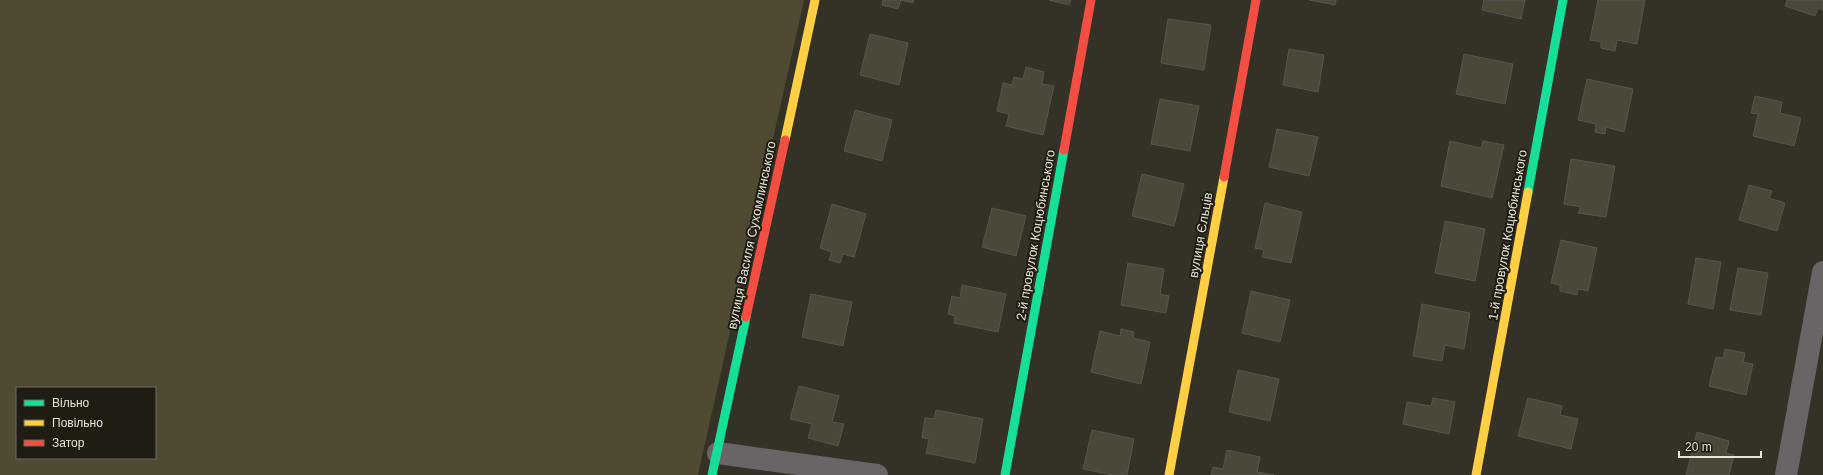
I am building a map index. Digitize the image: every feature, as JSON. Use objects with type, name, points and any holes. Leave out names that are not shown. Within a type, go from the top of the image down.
[{"type":"street","name":"вулиця Василя Сухомлинського","points":[[712,475],[718,453],[815,0]]},
{"type":"street","name":"2-й провулок Коцюбинського","points":[[1005,475],[1091,0]]},
{"type":"street","name":"вулиця Єльців","points":[[1170,475],[1256,0]]},
{"type":"street","name":"1-й провулок Коцюбинського","points":[[1476,475],[1563,0]]},
{"type":"street","points":[[1786,475],[1823,272]]},
{"type":"street","points":[[718,453],[877,475]]},
{"type":"shaded area","points":[[0,0],[804,0],[698,475],[0,475]]},
{"type":"building","points":[[883,0],[901,0],[898,9],[882,5]]},
{"type":"building","points":[[901,0],[914,0],[913,3]]},
{"type":"building","points":[[1049,0],[1071,0],[1069,5]]},
{"type":"building","points":[[1309,0],[1336,0],[1335,5]]},
{"type":"building","points":[[1484,0],[1525,0],[1521,19],[1482,10]]},
{"type":"building","points":[[1598,0],[1645,0],[1637,44],[1617,40],[1615,51],[1601,48],[1601,42],[1590,40]]},
{"type":"building","points":[[1787,0],[1823,0],[1823,10],[1818,8],[1815,16],[1785,6]]},
{"type":"building","points":[[1168,19],[1211,25],[1204,70],[1161,63]]},
{"type":"building","points":[[870,34],[908,43],[899,85],[860,75]]},
{"type":"building","points":[[1289,49],[1324,55],[1318,92],[1283,85]]},
{"type":"building","points":[[1464,54],[1513,64],[1505,104],[1456,94]]},
{"type":"building","points":[[1026,67],[1044,72],[1042,84],[1054,86],[1043,135],[1006,126],[1009,114],[997,111],[1003,83],[1012,85],[1014,77],[1023,79]]},
{"type":"building","points":[[1587,79],[1633,89],[1624,132],[1606,127],[1605,134],[1595,132],[1596,124],[1578,120]]},
{"type":"building","points":[[1755,96],[1782,102],[1780,113],[1801,118],[1794,146],[1753,136],[1758,114],[1751,113]]},
{"type":"building","points":[[1160,99],[1199,106],[1190,151],[1151,144]]},
{"type":"building","points":[[855,110],[892,120],[882,161],[844,151]]},
{"type":"building","points":[[1277,129],[1318,137],[1309,176],[1269,167]]},
{"type":"building","points":[[1450,141],[1481,148],[1483,141],[1504,145],[1492,198],[1441,186]]},
{"type":"building","points":[[1571,159],[1615,166],[1606,217],[1578,213],[1581,207],[1564,204]]},
{"type":"building","points":[[1142,174],[1184,184],[1174,226],[1132,216]]},
{"type":"building","points":[[1749,185],[1772,191],[1769,198],[1785,203],[1777,231],[1739,220]]},
{"type":"building","points":[[1265,203],[1302,212],[1291,263],[1262,257],[1264,250],[1255,248]]},
{"type":"building","points":[[832,204],[866,214],[854,257],[843,254],[840,263],[829,260],[832,252],[820,248]]},
{"type":"building","points":[[992,208],[1026,216],[1016,256],[982,247]]},
{"type":"building","points":[[1445,221],[1485,229],[1475,281],[1435,273]]},
{"type":"building","points":[[1561,240],[1597,248],[1588,291],[1578,289],[1577,295],[1560,291],[1560,285],[1551,283]]},
{"type":"building","points":[[1696,258],[1721,262],[1713,309],[1688,304]]},
{"type":"building","points":[[1128,263],[1164,269],[1160,294],[1169,296],[1166,313],[1121,305]]},
{"type":"building","points":[[1738,268],[1768,273],[1761,315],[1730,310]]},
{"type":"building","points":[[962,285],[1006,294],[998,332],[954,323],[955,316],[948,314],[952,296],[960,298]]},
{"type":"building","points":[[1251,291],[1290,300],[1280,342],[1242,333]]},
{"type":"building","points":[[811,294],[852,302],[843,346],[802,337]]},
{"type":"building","points":[[1422,304],[1470,313],[1464,349],[1445,345],[1442,361],[1413,356]]},
{"type":"building","points":[[1121,329],[1134,332],[1133,338],[1150,342],[1141,384],[1091,372],[1100,331],[1120,336]]},
{"type":"building","points":[[1725,349],[1745,353],[1743,362],[1753,364],[1746,395],[1709,386],[1716,357],[1723,358]]},
{"type":"building","points":[[1238,370],[1279,379],[1270,421],[1229,412]]},
{"type":"building","points":[[799,386],[839,396],[832,422],[844,424],[838,446],[808,438],[812,424],[790,419]]},
{"type":"building","points":[[1433,398],[1455,402],[1449,434],[1403,424],[1407,402],[1431,406]]},
{"type":"building","points":[[1528,398],[1562,406],[1560,415],[1578,419],[1571,449],[1518,436]]},
{"type":"building","points":[[936,410],[983,419],[975,463],[926,453],[929,439],[922,438],[925,418],[934,419]]},
{"type":"building","points":[[1092,430],[1134,439],[1127,475],[1113,475],[1083,469]]},
{"type":"building","points":[[1697,432],[1729,441],[1726,453],[1734,455],[1729,475],[1686,475]]},
{"type":"building","points":[[1227,450],[1260,457],[1257,472],[1274,475],[1211,475],[1213,467],[1223,469]]},
{"type":"traffic: fast","points":[[1528,192],[1563,0]]},
{"type":"traffic: fast","points":[[1005,475],[1064,150]]},
{"type":"traffic: fast","points":[[712,475],[746,317]]},
{"type":"traffic: slow","points":[[785,140],[815,0]]},
{"type":"traffic: slow","points":[[1169,475],[1224,177]]},
{"type":"traffic: slow","points":[[1476,475],[1528,192]]},
{"type":"traffic: jam","points":[[1064,150],[1091,0]]},
{"type":"traffic: jam","points":[[1224,177],[1256,0]]},
{"type":"traffic: jam","points":[[746,317],[785,140]]}]
